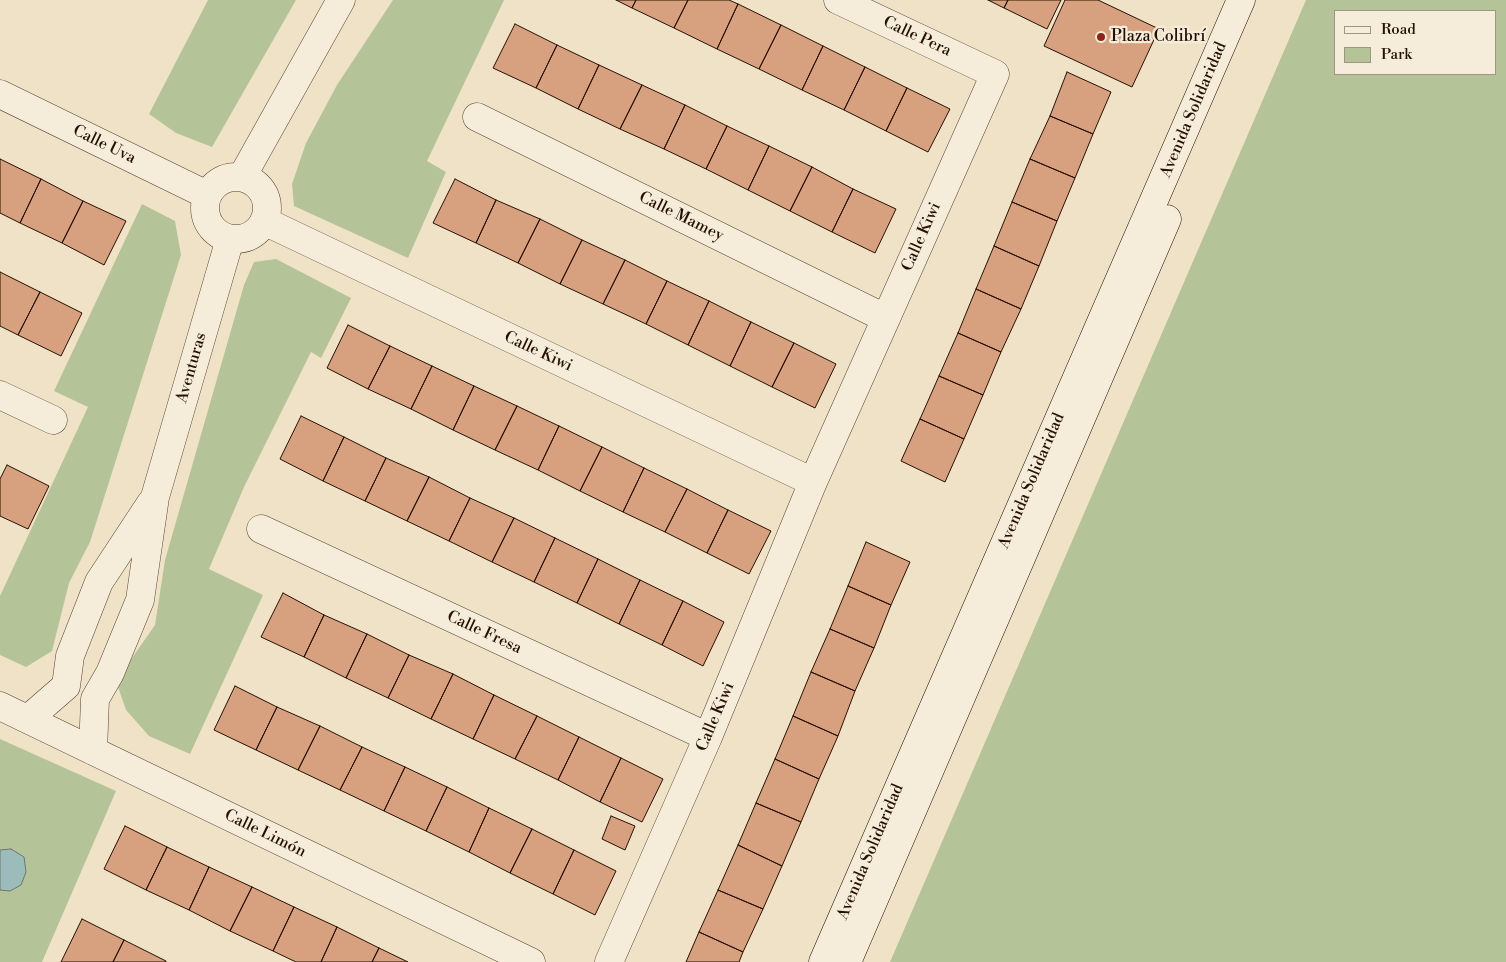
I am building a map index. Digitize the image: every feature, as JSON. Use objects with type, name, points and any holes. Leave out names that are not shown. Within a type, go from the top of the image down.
[{"type":"street","points":[[242,178],[341,0]]},
{"type":"street","name":"Calle Pera","points":[[838,0],[995,74]]},
{"type":"street","name":"Avenida Solidaridad","points":[[823,962],[1251,2]]},
{"type":"street","name":"Avenida Solidaridad","points":[[847,962],[1251,2]]},
{"type":"street","name":"Calle Kiwi","points":[[609,962],[708,737],[813,482],[995,74]]},
{"type":"street","name":"Calle Uva","points":[[0,94],[207,195]]},
{"type":"street","name":"Calle Mamey","points":[[476,117],[885,318]]},
{"type":"street","points":[[228,178],[242,178],[255,183],[264,194],[267,207],[264,221],[256,232],[243,238],[230,239],[217,233],[208,223],[204,209],[207,195],[216,184],[228,178]]},
{"type":"street","name":"Calle Kiwi","points":[[264,221],[813,482]]},
{"type":"street","name":"Aventuras","points":[[93,751],[95,699],[110,673],[140,600],[155,497],[230,239]]},
{"type":"street","points":[[0,395],[53,420]]},
{"type":"street","name":"Aventuras","points":[[66,686],[70,656],[99,582],[155,497]]},
{"type":"street","name":"Calle Fresa","points":[[261,529],[708,737]]},
{"type":"street","points":[[28,719],[66,686],[95,699]]},
{"type":"street","name":"Calle Limón","points":[[0,706],[531,962]]},
{"type":"green space","points":[[208,0],[296,0],[212,147],[176,133],[149,114]]},
{"type":"green space","points":[[393,0],[504,0],[427,161],[446,172],[408,258],[294,206],[292,184],[306,143],[337,85]]},
{"type":"green space","points":[[1306,0],[1506,0],[1506,962],[890,962]]},
{"type":"green space","points":[[142,204],[175,221],[181,255],[90,542],[69,583],[52,651],[26,667],[0,655],[0,596],[88,407],[54,391]]},
{"type":"green space","points":[[276,259],[351,298],[321,358],[311,352],[244,487],[209,569],[263,595],[190,754],[149,736],[126,710],[116,681],[155,625],[165,560],[244,285],[254,262]]},
{"type":"green space","points":[[0,739],[116,791],[42,962],[0,962]]},
{"type":"water","points":[[11,849],[24,857],[26,872],[21,885],[10,891],[0,890],[0,850]]},
{"type":"building","points":[[616,0],[636,0],[632,8]]},
{"type":"building","points":[[636,0],[688,0],[674,28],[632,8]]},
{"type":"building","points":[[688,0],[729,0],[738,4],[717,49],[674,28]]},
{"type":"building","points":[[988,0],[1008,0],[1004,8]]},
{"type":"building","points":[[1008,0],[1061,0],[1047,29],[1004,8]]},
{"type":"building","name":"Plaza Colibrí","points":[[1065,0],[1098,0],[1159,29],[1132,87],[1044,46]]},
{"type":"building","points":[[738,4],[781,25],[759,69],[717,49]]},
{"type":"building","points":[[515,24],[557,45],[536,88],[493,68]]},
{"type":"building","points":[[781,25],[823,46],[802,90],[759,69]]},
{"type":"building","points":[[557,45],[599,65],[578,109],[536,88]]},
{"type":"building","points":[[823,46],[865,67],[844,110],[802,90]]},
{"type":"building","points":[[599,65],[642,85],[620,129],[578,109]]},
{"type":"building","points":[[865,67],[907,88],[886,131],[844,110]]},
{"type":"building","points":[[1067,72],[1111,92],[1093,134],[1050,116]]},
{"type":"building","points":[[642,85],[685,105],[664,149],[620,129]]},
{"type":"building","points":[[907,88],[950,109],[928,152],[886,131]]},
{"type":"building","points":[[685,105],[727,126],[706,169],[664,149]]},
{"type":"building","points":[[1050,116],[1093,134],[1075,178],[1030,159]]},
{"type":"building","points":[[727,126],[769,146],[748,190],[706,169]]},
{"type":"building","points":[[769,146],[812,167],[790,211],[748,190]]},
{"type":"building","points":[[0,159],[41,179],[20,223],[0,213]]},
{"type":"building","points":[[1030,159],[1075,178],[1057,221],[1012,202]]},
{"type":"building","points":[[812,167],[853,189],[832,232],[790,211]]},
{"type":"building","points":[[41,179],[83,201],[62,243],[20,223]]},
{"type":"building","points":[[455,179],[496,200],[476,243],[433,223]]},
{"type":"building","points":[[853,189],[896,209],[875,253],[832,232]]},
{"type":"building","points":[[496,200],[540,219],[518,263],[476,243]]},
{"type":"building","points":[[83,201],[126,221],[104,265],[62,243]]},
{"type":"building","points":[[1012,202],[1057,221],[1039,266],[994,246]]},
{"type":"building","points":[[540,219],[582,240],[560,284],[518,263]]},
{"type":"building","points":[[582,240],[625,260],[603,304],[560,284]]},
{"type":"building","points":[[994,246],[1039,266],[1021,309],[976,289]]},
{"type":"building","points":[[625,260],[667,281],[646,324],[603,304]]},
{"type":"building","points":[[0,272],[40,292],[18,335],[0,326]]},
{"type":"building","points":[[667,281],[709,301],[688,345],[646,324]]},
{"type":"building","points":[[976,289],[1021,309],[1001,352],[958,333]]},
{"type":"building","points":[[40,292],[82,313],[61,356],[18,335]]},
{"type":"building","points":[[709,301],[751,322],[730,366],[688,345]]},
{"type":"building","points":[[751,322],[794,343],[772,387],[730,366]]},
{"type":"building","points":[[348,325],[390,346],[368,389],[327,368]]},
{"type":"building","points":[[958,333],[1001,352],[983,395],[939,376]]},
{"type":"building","points":[[794,343],[836,364],[815,408],[772,387]]},
{"type":"building","points":[[390,346],[432,366],[411,409],[368,389]]},
{"type":"building","points":[[432,366],[474,386],[453,430],[411,409]]},
{"type":"building","points":[[939,376],[983,395],[964,439],[920,419]]},
{"type":"building","points":[[474,386],[517,406],[495,450],[453,430]]},
{"type":"building","points":[[517,406],[559,426],[538,470],[495,450]]},
{"type":"building","points":[[301,416],[344,437],[323,481],[280,459]]},
{"type":"building","points":[[920,419],[964,439],[945,482],[901,461]]},
{"type":"building","points":[[559,426],[602,447],[580,491],[538,470]]},
{"type":"building","points":[[344,437],[386,458],[365,501],[323,481]]},
{"type":"building","points":[[602,447],[644,468],[623,512],[580,491]]},
{"type":"building","points":[[386,458],[429,477],[407,521],[365,501]]},
{"type":"building","points":[[7,465],[49,486],[28,529],[0,516],[0,479]]},
{"type":"building","points":[[644,468],[687,489],[665,532],[623,512]]},
{"type":"building","points":[[429,477],[470,498],[449,541],[407,521]]},
{"type":"building","points":[[687,489],[728,510],[707,553],[665,532]]},
{"type":"building","points":[[470,498],[514,518],[492,562],[449,541]]},
{"type":"building","points":[[728,510],[771,531],[749,574],[707,553]]},
{"type":"building","points":[[514,518],[555,538],[534,582],[492,562]]},
{"type":"building","points":[[555,538],[598,559],[577,603],[534,582]]},
{"type":"building","points":[[866,542],[910,562],[891,605],[848,586]]},
{"type":"building","points":[[598,559],[640,580],[619,624],[577,603]]},
{"type":"building","points":[[640,580],[683,601],[662,645],[619,624]]},
{"type":"building","points":[[848,586],[891,605],[874,648],[830,629]]},
{"type":"building","points":[[283,593],[324,615],[304,657],[261,637]]},
{"type":"building","points":[[683,601],[724,622],[703,666],[662,645]]},
{"type":"building","points":[[324,615],[367,634],[346,678],[304,657]]},
{"type":"building","points":[[830,629],[874,648],[855,691],[811,672]]},
{"type":"building","points":[[367,634],[409,655],[388,698],[346,678]]},
{"type":"building","points":[[409,655],[453,674],[431,719],[388,698]]},
{"type":"building","points":[[811,672],[855,691],[838,736],[793,716]]},
{"type":"building","points":[[453,674],[494,695],[473,739],[431,719]]},
{"type":"building","points":[[235,686],[277,707],[256,750],[214,730]]},
{"type":"building","points":[[494,695],[537,716],[515,759],[473,739]]},
{"type":"building","points":[[277,707],[320,726],[298,770],[256,750]]},
{"type":"building","points":[[537,716],[579,737],[558,780],[515,759]]},
{"type":"building","points":[[793,716],[838,736],[819,779],[775,759]]},
{"type":"building","points":[[320,726],[362,747],[340,790],[298,770]]},
{"type":"building","points":[[579,737],[621,758],[600,802],[558,780]]},
{"type":"building","points":[[362,747],[405,767],[384,811],[340,790]]},
{"type":"building","points":[[621,758],[663,779],[642,822],[600,802]]},
{"type":"building","points":[[775,759],[819,779],[801,822],[756,803]]},
{"type":"building","points":[[405,767],[447,787],[426,831],[384,811]]},
{"type":"building","points":[[447,787],[489,808],[469,852],[426,831]]},
{"type":"building","points":[[756,803],[801,822],[782,866],[738,845]]},
{"type":"building","points":[[489,808],[532,829],[510,873],[469,852]]},
{"type":"building","points":[[611,816],[635,826],[625,850],[602,839]]},
{"type":"building","points":[[125,826],[167,847],[146,890],[104,869]]},
{"type":"building","points":[[532,829],[574,850],[553,894],[510,873]]},
{"type":"building","points":[[738,845],[782,866],[763,909],[718,890]]},
{"type":"building","points":[[167,847],[209,867],[189,910],[146,890]]},
{"type":"building","points":[[574,850],[616,871],[595,915],[553,894]]},
{"type":"building","points":[[209,867],[252,887],[230,931],[189,910]]},
{"type":"building","points":[[252,887],[294,907],[273,951],[230,931]]},
{"type":"building","points":[[718,890],[763,909],[743,952],[699,932]]},
{"type":"building","points":[[294,907],[337,927],[321,962],[296,962],[273,951]]},
{"type":"building","points":[[82,919],[124,940],[113,962],[61,962]]},
{"type":"building","points":[[337,927],[379,948],[372,962],[321,962]]},
{"type":"building","points":[[699,932],[743,952],[739,962],[686,962]]},
{"type":"building","points":[[124,940],[166,961],[166,962],[113,962]]},
{"type":"building","points":[[379,948],[408,962],[372,962]]},
{"type":"place","name":"Plaza Colibrí","points":[[1101,37]]}]
